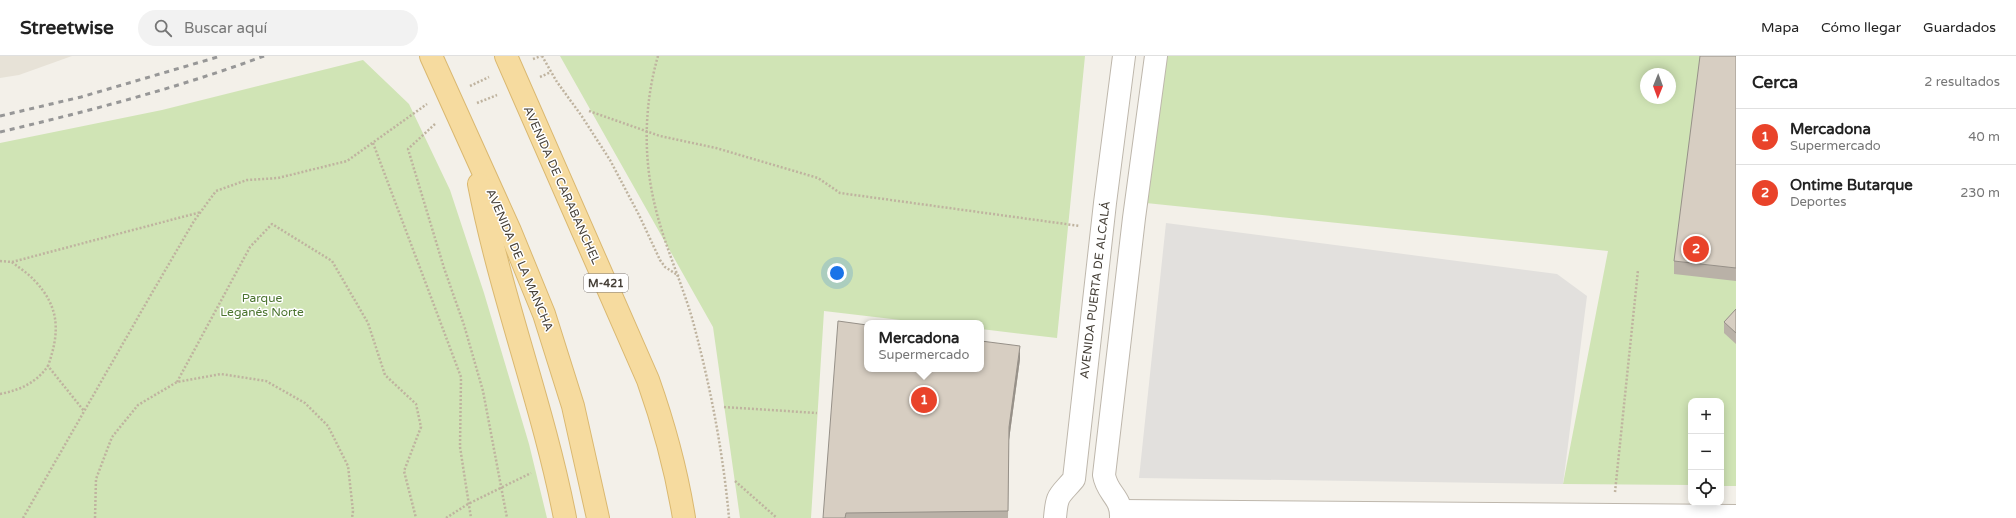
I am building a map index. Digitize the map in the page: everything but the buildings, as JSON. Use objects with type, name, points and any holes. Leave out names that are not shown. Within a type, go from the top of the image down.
[{"type":"main road","name":"AVENIDA DE LA MANCHA","points":[[431,56],[529,274],[560,360],[585,455],[598,518]]},
{"type":"main road","name":"AVENIDA DE CARABANCHEL","points":[[512,70],[648,380],[666,429],[677,475],[684,518]]},
{"type":"main road","points":[[472,150],[489,236],[553,463],[565,518]]},
{"type":"street","name":"AVENIDA PUERTA DE ALCALÁ","points":[[1055,518],[1056,503],[1060,492],[1074,480],[1102,229],[1124,56]]},
{"type":"street","points":[[1106,486],[1104,475],[1156,56]]},
{"type":"street","points":[[1071,483],[1077,479],[1092,479],[1106,486],[1116,496],[1121,514],[1736,516]]},
{"type":"path","points":[[507,518],[483,391],[464,325],[444,268],[408,149],[436,124],[452,104],[512,70],[542,56],[551,72],[610,160],[639,215],[660,260],[665,267],[679,277]]},
{"type":"path","points":[[658,56],[649,96],[646,132],[647,161],[655,207],[679,277],[699,347],[711,399],[724,469],[729,518]]},
{"type":"path","points":[[23,518],[149,298],[202,211],[216,191],[247,180],[278,178],[347,161],[422,106],[452,104],[512,70],[551,72]]},
{"type":"path","points":[[589,112],[646,132],[716,148],[818,178],[840,193],[1102,229]]},
{"type":"path","points":[[373,143],[461,377],[460,447],[471,518]]},
{"type":"path","points":[[0,261],[12,262],[202,211]]},
{"type":"path","points":[[177,382],[250,247],[272,224],[332,261],[368,323],[385,375],[416,404],[421,427],[404,471],[416,518]]},
{"type":"path","points":[[0,394],[31,384],[40,377],[48,366],[55,347],[56,327],[54,311],[47,295],[33,278],[12,262]]},
{"type":"path","points":[[1613,515],[1638,270]]},
{"type":"path","points":[[48,366],[84,411]]},
{"type":"path","points":[[96,518],[96,479],[112,437],[138,405],[177,382],[221,374],[266,381],[305,402],[328,426],[348,466],[353,511],[352,518]]},
{"type":"path","points":[[724,407],[817,413]]},
{"type":"path","points":[[446,518],[468,504],[501,487],[553,463]]},
{"type":"path","points":[[735,481],[777,518]]},
{"type":"shaded area","points":[[0,56],[72,56],[19,75],[0,78]]},
{"type":"shaded area","points":[[1166,223],[1557,274],[1587,296],[1563,484],[1139,478]]},
{"type":"green space","points":[[560,56],[1085,56],[1057,338],[984,329],[984,320],[900,320],[824,311],[811,518],[740,518],[713,327]]},
{"type":"green space","points":[[1165,56],[1736,56],[1736,486],[1724,486],[1724,398],[1688,398],[1688,485],[1563,484],[1608,251],[1146,203]]},
{"type":"green space","name":"Parque Leganés Norte","points":[[363,60],[409,104],[450,190],[484,293],[529,444],[547,518],[0,518],[0,143],[162,110]]},
{"type":"railway","points":[[0,116],[81,97],[221,56]]},
{"type":"railway","points":[[0,132],[67,116],[166,89],[264,56]]},
{"type":"place","name":"Ontime Butarque","points":[[1696,249]]},
{"type":"place","name":"Mercadona","points":[[924,400]]}]
